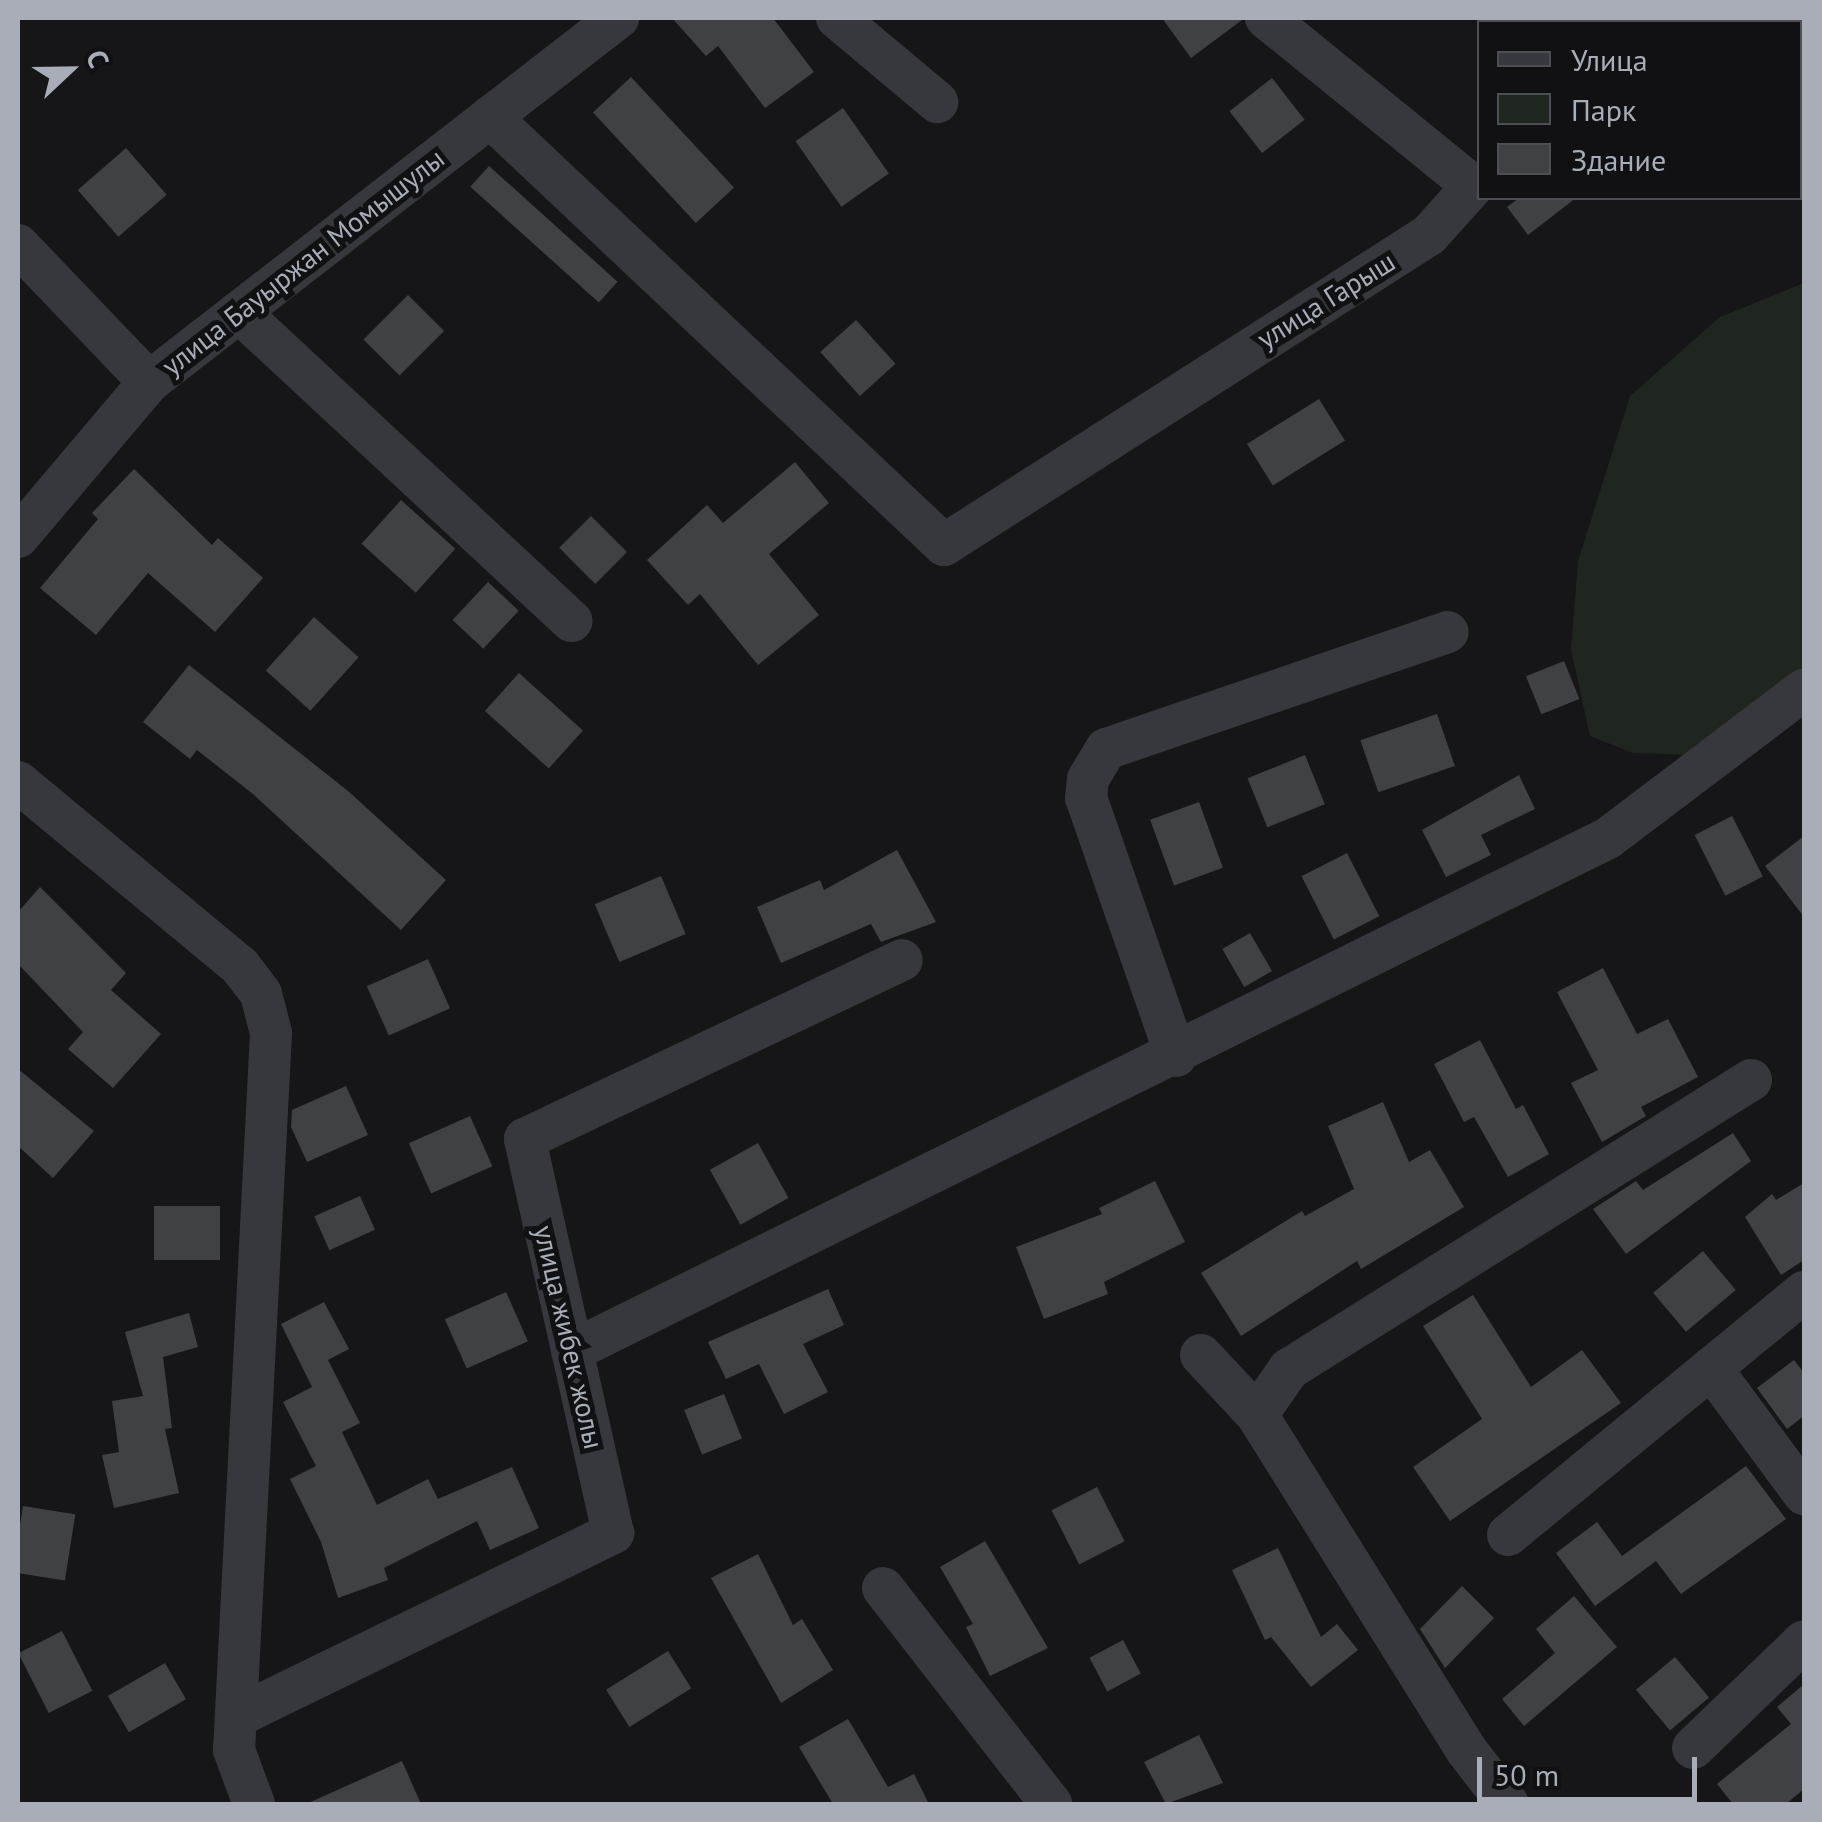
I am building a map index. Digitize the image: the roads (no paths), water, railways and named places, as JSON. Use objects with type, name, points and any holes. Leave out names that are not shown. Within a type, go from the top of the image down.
[{"type":"street","points":[[837,18],[937,102]]},
{"type":"street","name":"улица Гарыш","points":[[490,117],[944,546],[1430,235],[1473,186],[1266,18]]},
{"type":"street","name":"улица Бауыржан Момышулы","points":[[18,536],[149,382],[490,117],[586,26]]},
{"type":"street","points":[[18,245],[149,382]]},
{"type":"street","points":[[240,312],[571,621]]},
{"type":"street","points":[[1176,1056],[1086,798],[1088,779],[1106,749],[1448,632]]},
{"type":"street","points":[[572,1350],[1176,1056],[1608,838],[1804,690]]},
{"type":"street","points":[[18,782],[240,966],[261,994],[271,1033],[234,1750],[254,1804]]},
{"type":"street","name":"улица жибек жолы","points":[[236,1717],[614,1533],[525,1139],[902,960]]},
{"type":"street","points":[[1257,1415],[1289,1369],[1751,1080]]},
{"type":"street","points":[[1508,1534],[1804,1292]]},
{"type":"street","points":[[1201,1354],[1257,1415],[1467,1751],[1508,1804]]},
{"type":"street","points":[[1712,1368],[1804,1494]]},
{"type":"street","points":[[882,1588],[1051,1804]]},
{"type":"street","points":[[1694,1748],[1804,1642]]}]
